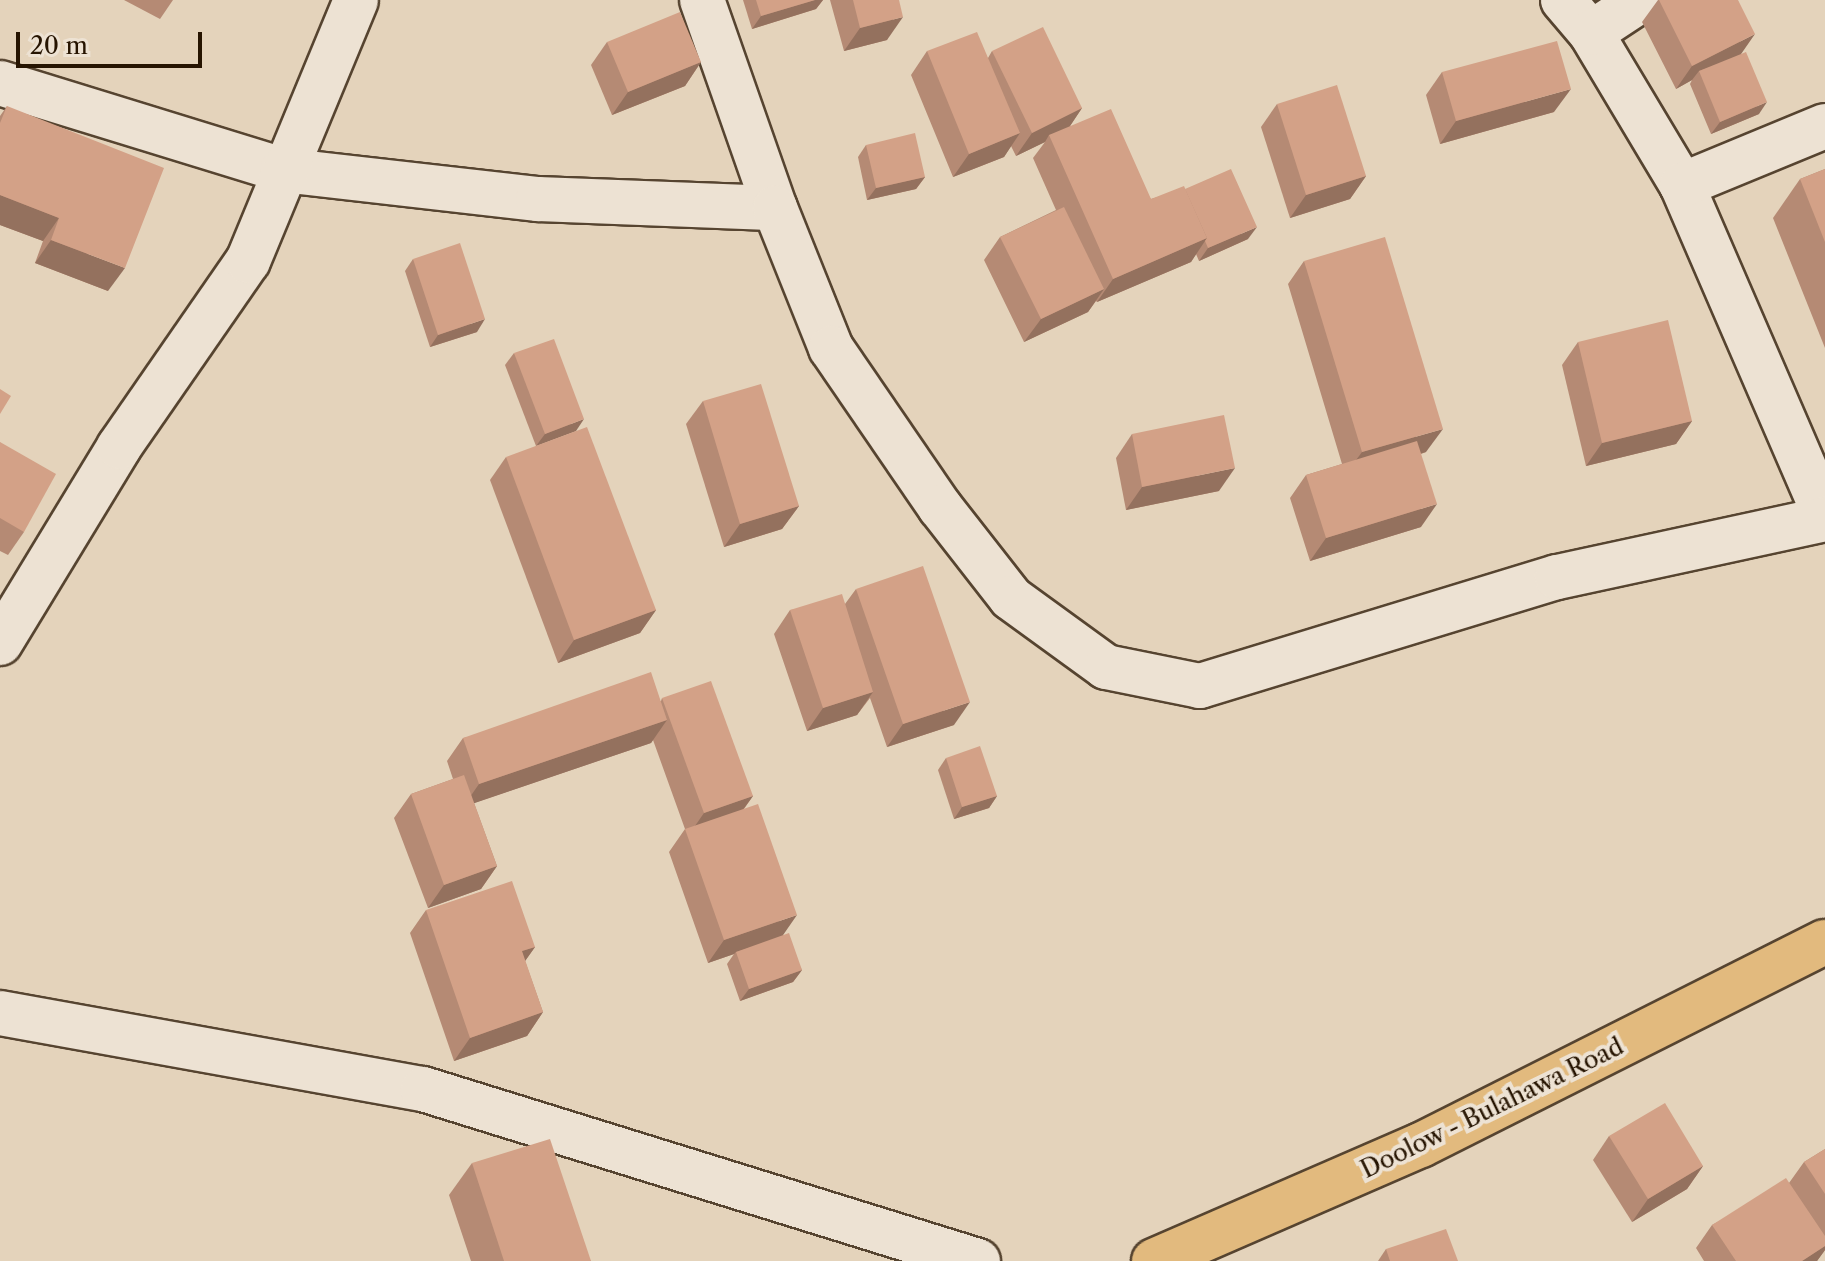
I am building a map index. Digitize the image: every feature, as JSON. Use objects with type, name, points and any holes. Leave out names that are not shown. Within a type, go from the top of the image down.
[{"type":"main road","name":"Doolow - Bulahawa Road","points":[[1154,1261],[1421,1145],[1825,942]]},
{"type":"street","points":[[0,643],[119,447],[248,261],[282,170],[356,0]]},
{"type":"street","points":[[702,0],[775,208],[831,348],[940,507],[1011,598],[1106,667],[1200,686],[1557,577],[1825,517],[1682,185],[1591,33],[1563,0]]},
{"type":"street","points":[[1591,33],[1641,0]]},
{"type":"street","points":[[0,83],[282,170],[538,199],[775,208]]},
{"type":"street","points":[[1682,185],[1825,126]]},
{"type":"street","points":[[0,1013],[423,1089],[978,1261]]},
{"type":"building","points":[[756,0],[815,0],[761,16]]},
{"type":"building","points":[[853,0],[899,0],[903,17],[860,28]]},
{"type":"building","points":[[1659,0],[1738,0],[1755,34],[1692,66]]},
{"type":"building","points":[[680,12],[701,62],[628,92],[607,42]]},
{"type":"building","points":[[1043,27],[1082,108],[1032,133],[992,51]]},
{"type":"building","points":[[977,32],[1020,133],[969,154],[927,51]]},
{"type":"building","points":[[1557,41],[1571,89],[1456,121],[1442,72]]},
{"type":"building","points":[[1746,52],[1767,102],[1720,122],[1699,71]]},
{"type":"building","points":[[1337,85],[1366,176],[1306,195],[1277,104]]},
{"type":"building","points":[[7,106],[164,168],[125,268],[51,240],[59,218],[0,195],[0,123]]},
{"type":"building","points":[[1111,109],[1151,199],[1184,186],[1207,238],[1113,279],[1049,135]]},
{"type":"building","points":[[915,133],[925,177],[876,188],[866,145]]},
{"type":"building","points":[[1231,169],[1257,227],[1208,248],[1207,238],[1185,189]]},
{"type":"building","points":[[1825,169],[1825,242],[1800,179]]},
{"type":"building","points":[[1064,207],[1104,289],[1041,319],[1000,237]]},
{"type":"building","points":[[1385,237],[1443,429],[1362,452],[1304,261]]},
{"type":"building","points":[[460,243],[485,319],[438,335],[413,259]]},
{"type":"building","points":[[1668,320],[1692,421],[1602,443],[1578,342]]},
{"type":"building","points":[[554,339],[584,419],[545,434],[514,353]]},
{"type":"building","points":[[761,384],[799,506],[740,524],[703,401]]},
{"type":"building","points":[[0,389],[11,396],[0,414]]},
{"type":"building","points":[[1224,415],[1235,468],[1142,487],[1132,434]]},
{"type":"building","points":[[587,427],[656,610],[574,640],[506,457]]},
{"type":"building","points":[[1417,441],[1437,504],[1326,538],[1306,475]]},
{"type":"building","points":[[0,442],[56,474],[24,532],[0,518]]},
{"type":"building","points":[[923,566],[970,702],[903,724],[856,589]]},
{"type":"building","points":[[842,594],[873,692],[823,708],[790,610]]},
{"type":"building","points":[[651,672],[667,720],[479,784],[463,738]]},
{"type":"building","points":[[711,681],[753,796],[704,813],[662,698]]},
{"type":"building","points":[[980,746],[997,796],[962,807],[946,758]]},
{"type":"building","points":[[464,775],[497,866],[444,885],[411,794]]},
{"type":"building","points":[[758,804],[797,915],[724,940],[685,829]]},
{"type":"building","points":[[512,881],[535,947],[522,951],[543,1012],[470,1038],[426,910]]},
{"type":"building","points":[[789,933],[802,970],[749,989],[736,952]]},
{"type":"building","points":[[1665,1103],[1703,1166],[1648,1199],[1609,1136]]},
{"type":"building","points":[[550,1139],[591,1261],[504,1261],[472,1163]]},
{"type":"building","points":[[1825,1149],[1825,1194],[1804,1162]]},
{"type":"building","points":[[1786,1178],[1825,1236],[1825,1246],[1802,1261],[1736,1261],[1712,1225]]},
{"type":"building","points":[[1446,1229],[1458,1261],[1390,1261],[1386,1249]]}]
